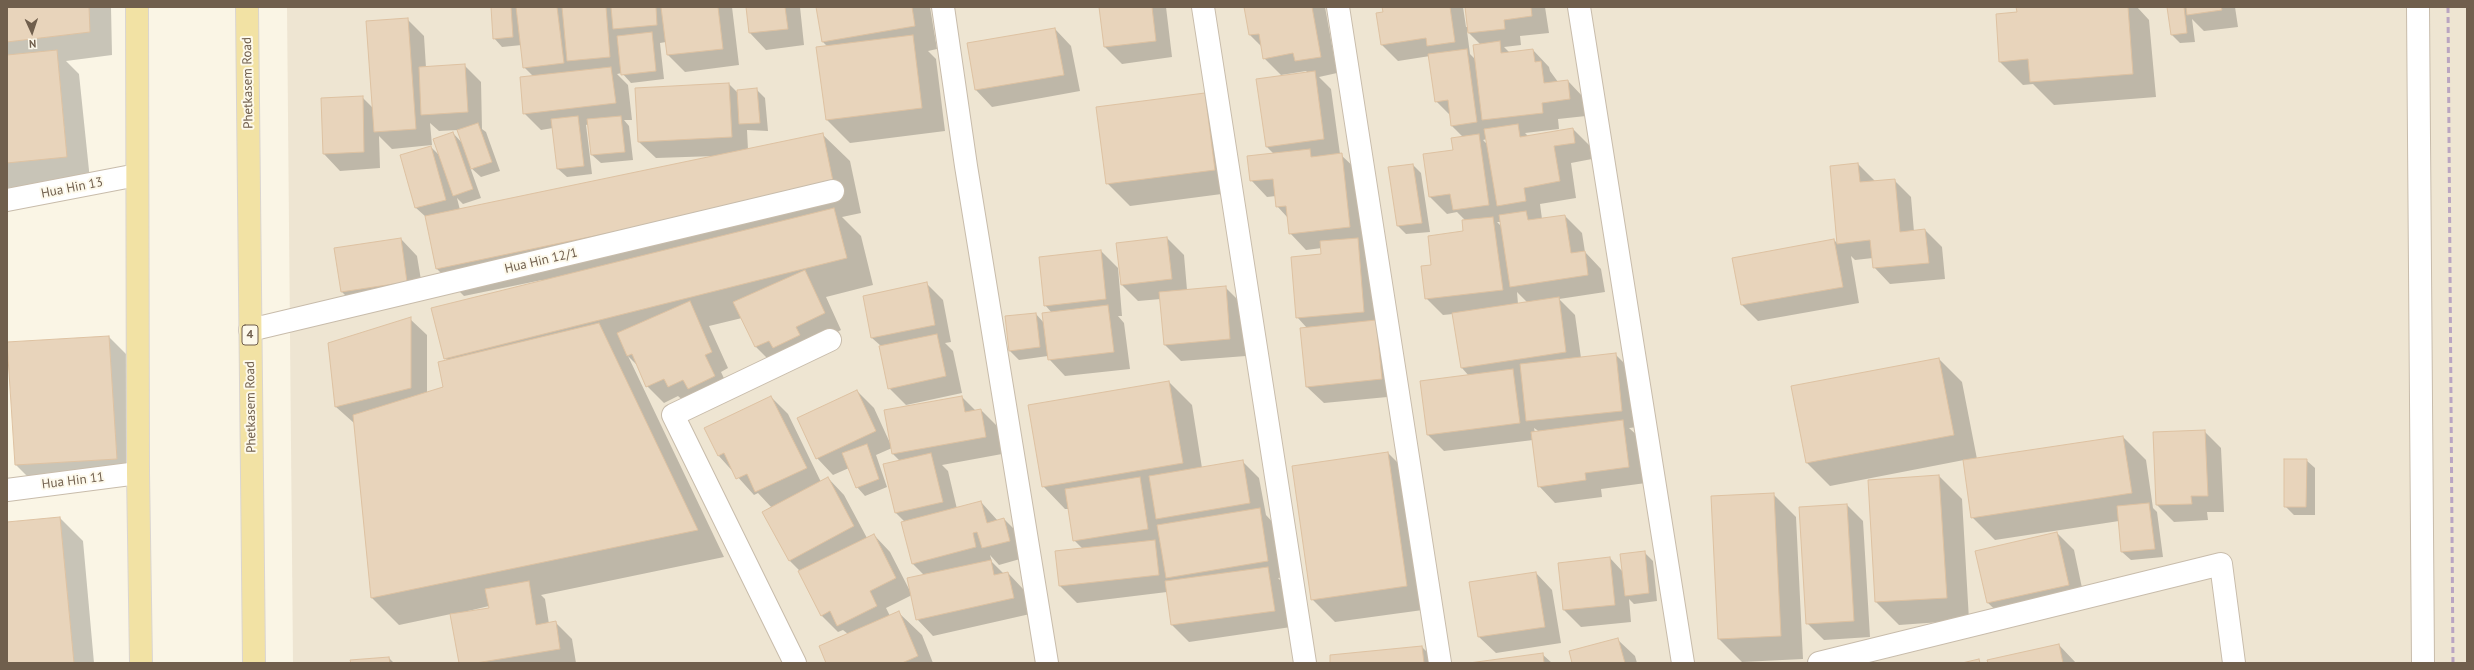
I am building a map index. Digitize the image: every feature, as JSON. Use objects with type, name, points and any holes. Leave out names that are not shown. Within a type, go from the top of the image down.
[{"type":"main road","points":[[137,7],[138,473],[141,663]]},
{"type":"main road","name":"Phetkasem Road","points":[[247,7],[254,663]]},
{"type":"street","points":[[943,7],[966,166],[1047,663]]},
{"type":"street","points":[[1203,7],[1305,663]]},
{"type":"street","points":[[1338,7],[1440,663]]},
{"type":"street","points":[[1579,7],[1683,663]]},
{"type":"street","points":[[2418,7],[2423,663]]},
{"type":"street","name":"Hua Hin 13","points":[[7,200],[137,175]]},
{"type":"street","name":"Hua Hin 12/1","points":[[250,330],[833,191]]},
{"type":"street","points":[[795,663],[672,415],[830,340]]},
{"type":"street","name":"Hua Hin 11","points":[[7,490],[138,473]]},
{"type":"street","points":[[1819,663],[2221,564],[2234,663]]},
{"type":"shaded area","points":[[287,7],[2467,7],[2467,663],[293,663]]},
{"type":"building","points":[[7,7],[89,7],[90,32],[7,42]]},
{"type":"building","points":[[491,7],[511,7],[513,37],[493,39]]},
{"type":"building","points":[[516,7],[557,7],[564,63],[523,68]]},
{"type":"building","points":[[562,7],[606,7],[610,57],[567,61]]},
{"type":"building","points":[[611,7],[656,7],[657,25],[613,29]]},
{"type":"building","points":[[661,7],[718,7],[723,49],[667,55]]},
{"type":"building","points":[[746,7],[785,7],[788,29],[749,33]]},
{"type":"building","points":[[816,7],[912,7],[915,26],[822,42]]},
{"type":"building","points":[[1099,7],[1152,7],[1156,41],[1104,47]]},
{"type":"building","points":[[1244,7],[1312,7],[1321,57],[1295,61],[1293,53],[1263,59],[1259,34],[1249,35]]},
{"type":"building","points":[[1382,7],[1450,7],[1455,42],[1427,46],[1426,38],[1381,45],[1376,13],[1383,12]]},
{"type":"building","points":[[1465,7],[1531,7],[1532,16],[1504,20],[1505,29],[1468,33]]},
{"type":"building","points":[[2016,7],[2128,7],[2133,74],[2030,82],[2028,59],[1999,62],[1996,14],[2017,12]]},
{"type":"building","points":[[2167,7],[2184,7],[2187,33],[2171,35]]},
{"type":"building","points":[[2186,7],[2221,7],[2222,10],[2187,15]]},
{"type":"building","points":[[408,18],[416,129],[374,132],[366,21]]},
{"type":"building","points":[[1055,28],[1064,75],[975,90],[967,43]]},
{"type":"building","points":[[652,32],[656,71],[621,75],[617,36]]},
{"type":"building","points":[[913,35],[922,108],[826,120],[816,47]]},
{"type":"building","points":[[1500,41],[1501,53],[1533,49],[1535,62],[1541,61],[1544,83],[1568,80],[1570,99],[1542,103],[1543,113],[1482,120],[1473,45]]},
{"type":"building","points":[[1467,49],[1477,122],[1451,126],[1448,100],[1435,102],[1428,54]]},
{"type":"building","points":[[57,50],[67,157],[7,163],[7,55]]},
{"type":"building","points":[[465,64],[468,112],[421,115],[419,67]]},
{"type":"building","points":[[611,67],[616,103],[523,114],[520,77]]},
{"type":"building","points":[[1315,71],[1324,139],[1266,147],[1256,79]]},
{"type":"building","points":[[729,83],[732,137],[638,142],[635,88]]},
{"type":"building","points":[[757,88],[760,123],[739,124],[737,90]]},
{"type":"building","points":[[1205,93],[1215,170],[1106,184],[1096,107]]},
{"type":"building","points":[[363,96],[364,152],[323,154],[321,98]]},
{"type":"building","points":[[578,116],[584,166],[557,169],[551,119]]},
{"type":"building","points":[[621,116],[625,152],[591,155],[587,119]]},
{"type":"building","points":[[478,123],[492,162],[471,169],[457,130]]},
{"type":"building","points":[[1518,124],[1520,137],[1573,128],[1575,143],[1554,146],[1560,181],[1524,188],[1526,201],[1497,206],[1484,129]]},
{"type":"building","points":[[453,132],[473,189],[453,196],[433,139]]},
{"type":"building","points":[[823,133],[834,186],[436,269],[425,216]]},
{"type":"building","points":[[1479,134],[1489,205],[1453,210],[1450,194],[1429,197],[1423,154],[1453,150],[1451,138]]},
{"type":"building","points":[[431,146],[446,200],[415,208],[400,155]]},
{"type":"building","points":[[1310,149],[1311,157],[1342,153],[1350,227],[1289,234],[1286,206],[1276,207],[1273,179],[1250,181],[1247,156]]},
{"type":"building","points":[[1858,163],[1860,182],[1895,179],[1900,232],[1925,229],[1929,263],[1873,268],[1870,240],[1837,244],[1830,166]]},
{"type":"building","points":[[1413,164],[1422,223],[1397,226],[1388,167]]},
{"type":"building","points":[[834,208],[847,258],[444,359],[431,308]]},
{"type":"building","points":[[1526,211],[1528,220],[1565,215],[1571,253],[1585,251],[1588,275],[1510,287],[1499,215]]},
{"type":"building","points":[[1493,217],[1503,290],[1425,299],[1421,266],[1431,265],[1428,236],[1463,231],[1462,220]]},
{"type":"building","points":[[1167,237],[1172,279],[1121,285],[1116,243]]},
{"type":"building","points":[[401,238],[407,282],[341,292],[334,248]]},
{"type":"building","points":[[1358,238],[1364,312],[1296,318],[1291,257],[1321,254],[1320,241]]},
{"type":"building","points":[[1834,239],[1843,287],[1741,305],[1732,258]]},
{"type":"building","points":[[1101,250],[1106,299],[1044,306],[1039,257]]},
{"type":"building","points":[[805,270],[825,313],[796,327],[800,335],[773,348],[769,341],[755,347],[733,302]]},
{"type":"building","points":[[927,282],[935,325],[871,338],[863,296]]},
{"type":"building","points":[[1226,286],[1230,339],[1164,345],[1159,292]]},
{"type":"building","points":[[1559,297],[1566,352],[1461,368],[1452,313]]},
{"type":"building","points":[[690,301],[712,352],[705,355],[715,376],[688,389],[683,380],[668,387],[664,379],[646,387],[632,354],[627,356],[617,333]]},
{"type":"building","points":[[1108,305],[1114,352],[1048,360],[1042,313]]},
{"type":"building","points":[[1036,313],[1040,347],[1009,351],[1005,316]]},
{"type":"building","points":[[411,317],[411,388],[335,407],[328,343]]},
{"type":"building","points":[[1376,320],[1382,379],[1306,387],[1300,328]]},
{"type":"building","points":[[599,323],[698,530],[371,598],[353,415],[443,387],[438,362]]},
{"type":"building","points":[[937,334],[946,376],[888,389],[879,346]]},
{"type":"building","points":[[109,336],[117,459],[15,465],[7,342]]},
{"type":"building","points":[[1616,353],[1622,411],[1526,421],[1520,364]]},
{"type":"building","points":[[1939,358],[1954,435],[1806,463],[1791,386]]},
{"type":"building","points":[[1513,369],[1520,423],[1427,435],[1420,381]]},
{"type":"building","points":[[1169,381],[1183,463],[1042,487],[1028,405]]},
{"type":"building","points":[[857,390],[876,431],[816,459],[797,418]]},
{"type":"building","points":[[771,396],[807,468],[755,492],[747,474],[736,479],[724,453],[718,456],[704,428]]},
{"type":"building","points":[[962,396],[965,412],[981,409],[986,437],[892,454],[884,410]]},
{"type":"building","points":[[1623,420],[1629,467],[1585,473],[1586,480],[1538,487],[1531,432]]},
{"type":"building","points":[[2205,430],[2208,496],[2191,496],[2192,504],[2156,505],[2153,432]]},
{"type":"building","points":[[2123,436],[2132,493],[1971,518],[1963,460]]},
{"type":"building","points":[[867,444],[879,479],[856,488],[842,453]]},
{"type":"building","points":[[1388,452],[1407,586],[1311,600],[1292,466]]},
{"type":"building","points":[[931,453],[943,502],[895,513],[883,464]]},
{"type":"building","points":[[2284,459],[2307,459],[2306,507],[2284,507]]},
{"type":"building","points":[[1243,460],[1250,503],[1156,519],[1149,476]]},
{"type":"building","points":[[1939,475],[1947,598],[1875,602],[1868,480]]},
{"type":"building","points":[[828,477],[854,526],[789,561],[762,512]]},
{"type":"building","points":[[1140,477],[1148,529],[1073,541],[1065,489]]},
{"type":"building","points":[[1774,493],[1781,636],[1718,639],[1711,496]]},
{"type":"building","points":[[981,501],[987,523],[1004,518],[1010,541],[982,548],[977,532],[973,533],[976,547],[912,564],[901,522]]},
{"type":"building","points":[[2149,503],[2155,549],[2121,552],[2117,506]]},
{"type":"building","points":[[1847,504],[1854,621],[1806,624],[1799,507]]},
{"type":"building","points":[[1260,508],[1268,561],[1166,578],[1157,525]]},
{"type":"building","points":[[60,517],[74,663],[7,663],[7,522]]},
{"type":"building","points":[[2057,532],[2069,585],[1987,603],[1975,551]]},
{"type":"building","points":[[874,534],[896,578],[870,591],[877,606],[837,626],[830,611],[821,616],[798,571]]},
{"type":"building","points":[[1155,540],[1159,575],[1059,586],[1055,551]]},
{"type":"building","points":[[1645,551],[1649,593],[1625,596],[1620,554]]},
{"type":"building","points":[[1610,557],[1615,605],[1563,610],[1558,563]]},
{"type":"building","points":[[991,560],[994,575],[1008,572],[1014,598],[916,620],[907,578]]},
{"type":"building","points":[[1268,567],[1275,611],[1171,625],[1165,581]]},
{"type":"building","points":[[1536,572],[1545,627],[1478,637],[1469,582]]},
{"type":"building","points":[[529,581],[536,625],[556,621],[560,649],[476,663],[459,663],[450,614],[489,608],[485,589]]},
{"type":"building","points":[[899,611],[918,656],[902,663],[826,663],[819,646]]},
{"type":"building","points":[[1618,638],[1625,663],[1572,663],[1569,651]]},
{"type":"building","points":[[2059,644],[2063,663],[1988,663],[1987,660]]},
{"type":"building","points":[[1422,646],[1424,663],[1330,663],[1330,655]]},
{"type":"building","points":[[1543,653],[1544,663],[1469,663]]},
{"type":"building","points":[[389,657],[390,663],[351,663],[350,660]]},
{"type":"building","points":[[1979,659],[1980,663],[1962,663]]},
{"type":"railway","points":[[2448,7],[2453,663]]}]
